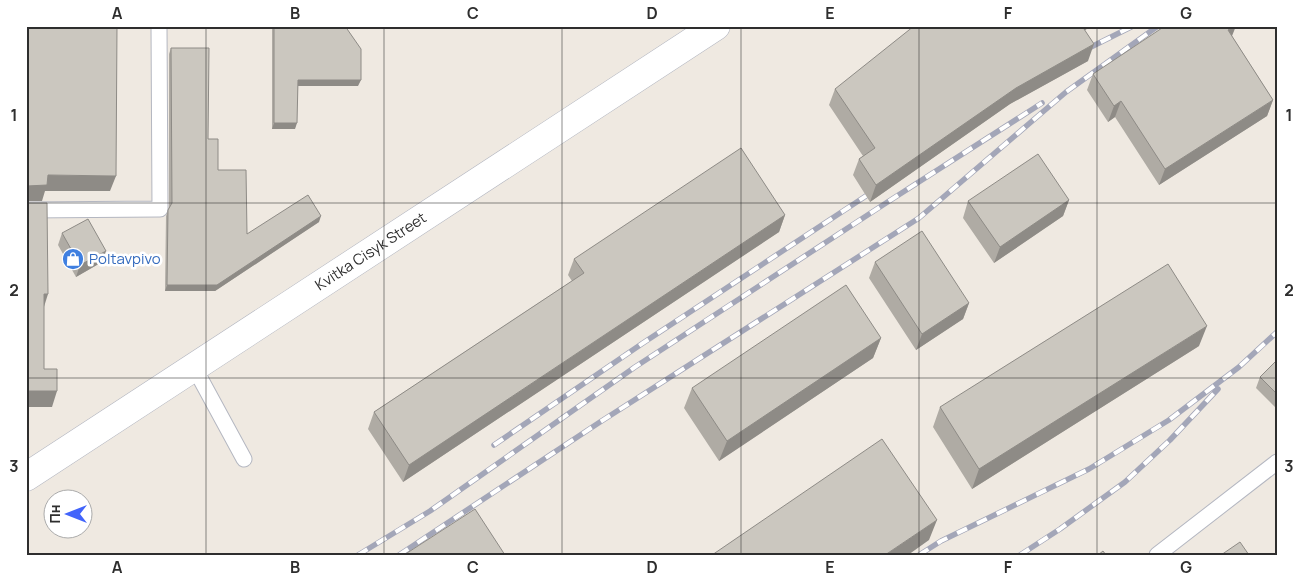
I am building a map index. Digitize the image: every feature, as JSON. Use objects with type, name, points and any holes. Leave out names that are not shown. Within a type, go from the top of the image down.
[{"type":"street","name":"Kvitka Cisyk Street","points":[[26,477],[716,26]]},
{"type":"lane","points":[[26,210],[160,209],[159,26]]},
{"type":"lane","points":[[194,367],[244,459]]},
{"type":"lane","points":[[1157,555],[1277,462]]},
{"type":"building","points":[[26,26],[117,26],[116,176],[48,175],[47,185],[26,187]]},
{"type":"building","points":[[274,26],[345,26],[361,49],[361,80],[298,80],[297,123],[274,123]]},
{"type":"building","points":[[914,26],[1082,26],[1094,44],[1016,88],[876,185],[859,159],[875,148],[835,89]]},
{"type":"building","points":[[1165,26],[1234,26],[1228,30],[1273,100],[1165,169],[1121,101],[1114,106],[1093,74]]},
{"type":"building","points":[[171,48],[209,48],[208,139],[218,139],[218,170],[246,170],[247,234],[308,195],[321,216],[217,285],[167,285],[168,210],[172,203]]},
{"type":"building","points":[[741,148],[785,215],[409,465],[374,412],[584,273],[574,259]]},
{"type":"building","points":[[1038,154],[1069,200],[1000,247],[968,201]]},
{"type":"building","points":[[26,201],[28,203],[47,203],[48,294],[44,294],[44,369],[57,369],[57,391],[26,391]]},
{"type":"building","points":[[88,219],[106,251],[80,265],[62,233]]},
{"type":"building","points":[[922,231],[969,303],[922,334],[875,262]]},
{"type":"building","points":[[1168,264],[1207,326],[979,469],[940,407]]},
{"type":"building","points":[[846,285],[881,338],[727,441],[692,388]]},
{"type":"building","points":[[1277,360],[1277,394],[1260,377]]},
{"type":"building","points":[[882,439],[937,520],[885,555],[712,555]]},
{"type":"building","points":[[475,509],[505,555],[404,555]]},
{"type":"building","points":[[1240,542],[1249,555],[1221,555]]},
{"type":"building","points":[[1103,551],[1106,555],[1098,555]]},
{"type":"railway","points":[[1081,52],[1133,26]]},
{"type":"railway","points":[[399,555],[600,422],[919,218],[1066,92],[1158,26]]},
{"type":"railway","points":[[358,555],[430,511],[635,367],[1042,103]]},
{"type":"railway","points":[[494,445],[643,343],[878,188]]},
{"type":"railway","points":[[919,555],[941,541],[1089,469],[1169,420],[1239,367],[1277,332]]},
{"type":"railway","points":[[1020,555],[1125,482],[1170,440],[1218,389]]},
{"type":"place","name":"Poltavpivo","points":[[73,259]]}]
